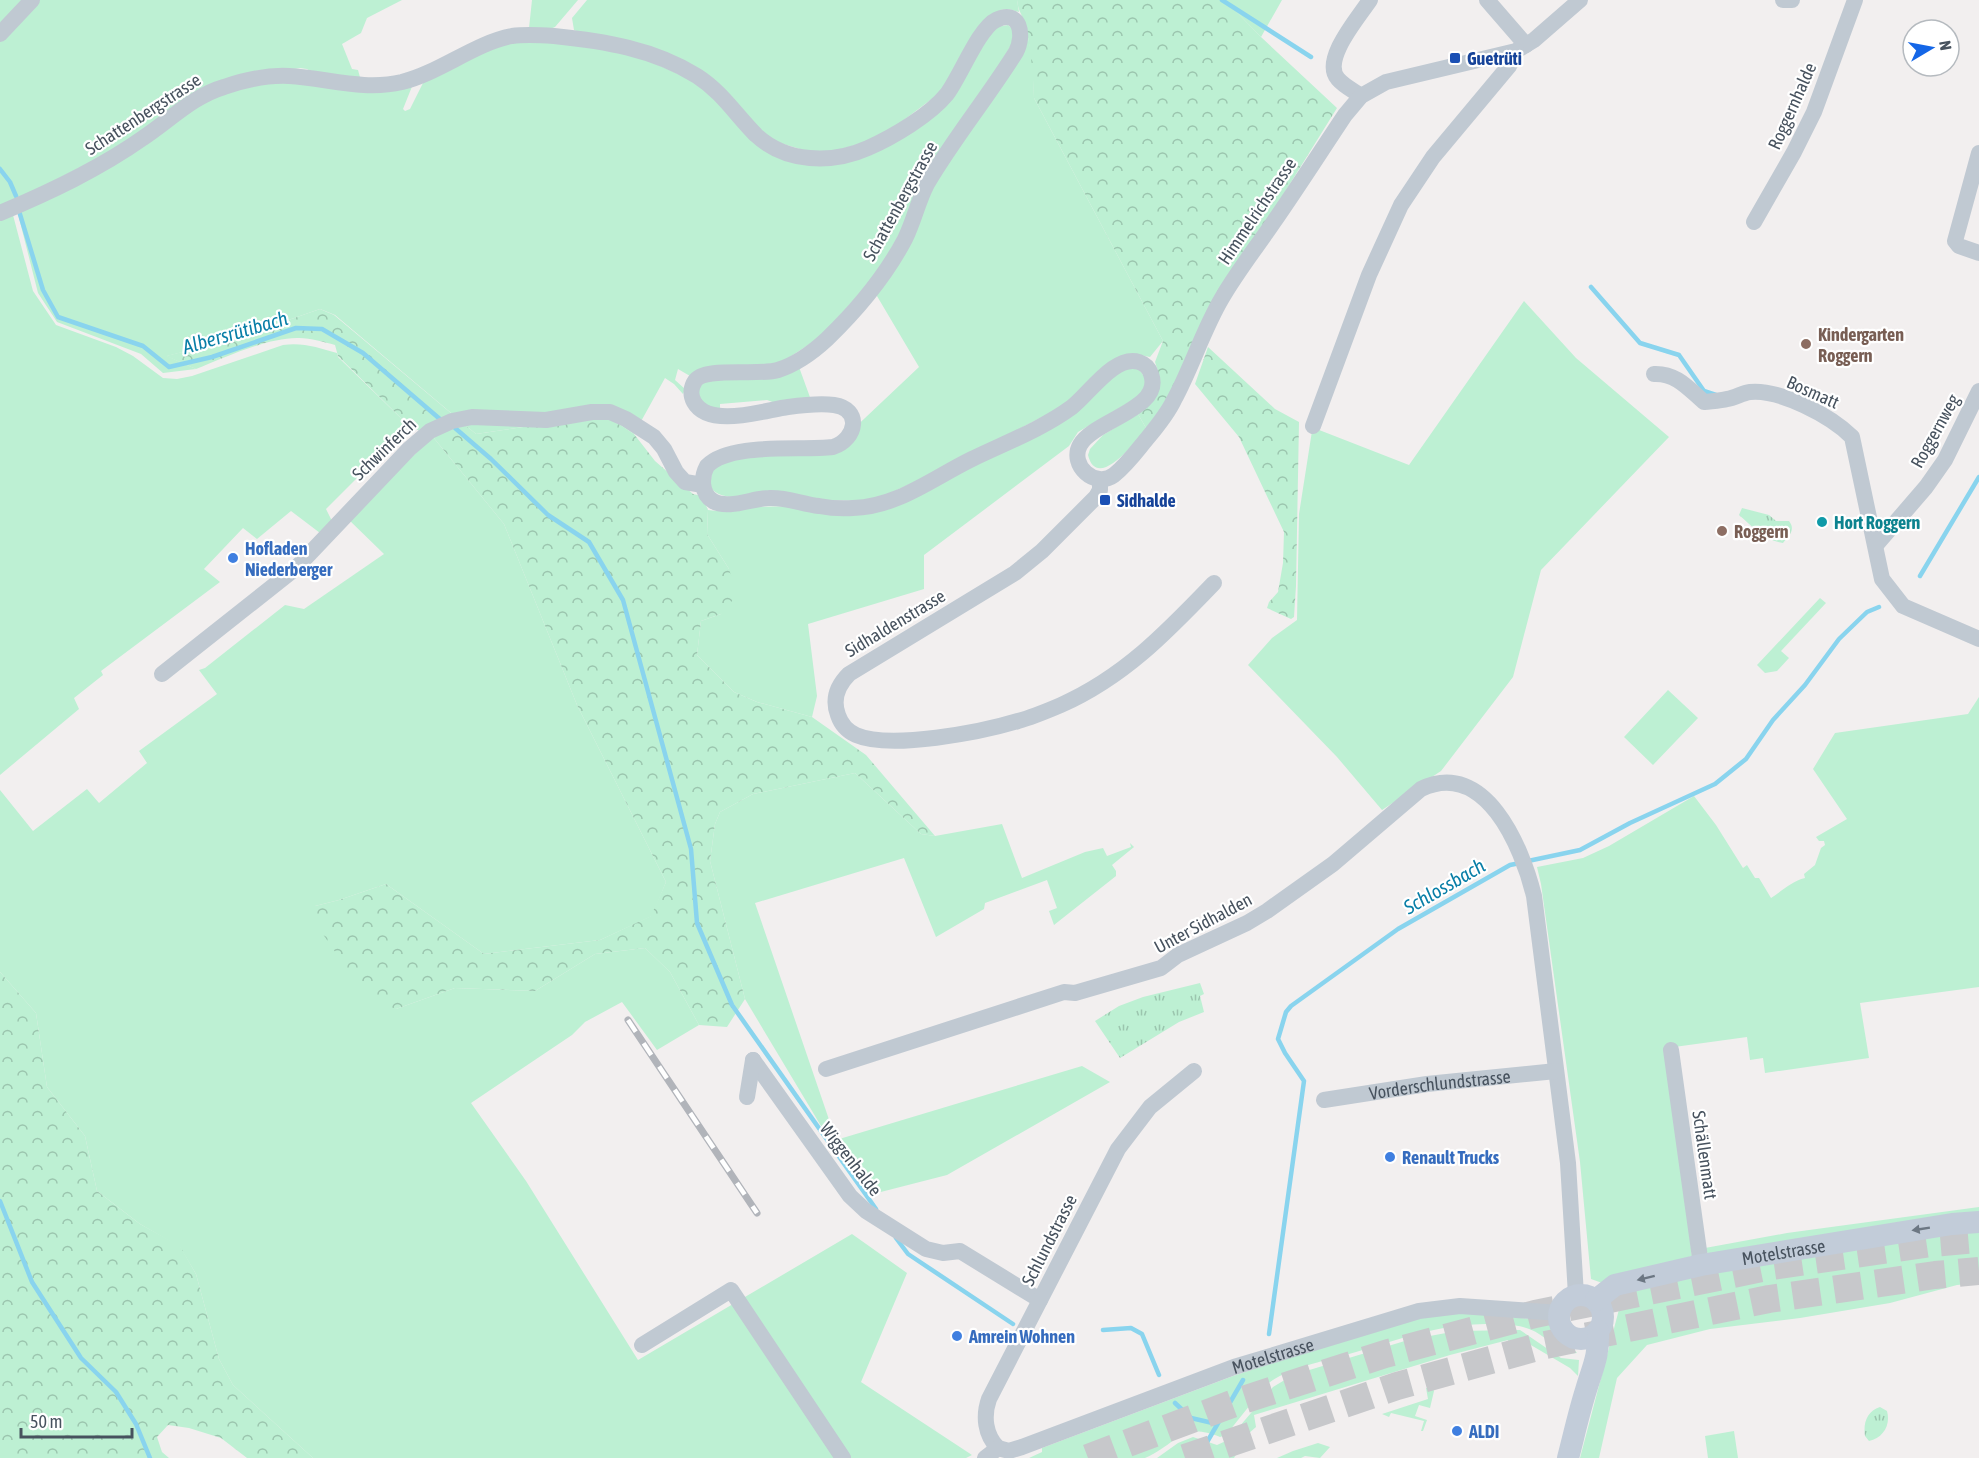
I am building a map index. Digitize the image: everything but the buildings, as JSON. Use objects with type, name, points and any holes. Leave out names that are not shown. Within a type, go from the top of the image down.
[{"type":"street","points":[[0,34],[32,0]]},
{"type":"street","points":[[1361,96],[1338,79],[1333,60],[1337,50],[1370,0]]},
{"type":"street","points":[[1487,0],[1521,48]]},
{"type":"street","name":"Himmelrichstrasse","points":[[1313,426],[1369,275],[1401,205],[1433,157],[1509,66],[1521,48],[1580,0]]},
{"type":"street","points":[[1783,0],[1792,0]]},
{"type":"street","name":"Roggernhalde","points":[[1754,222],[1814,112],[1854,0]]},
{"type":"street","name":"Schattenbergstrasse","points":[[0,213],[78,178],[143,139],[194,101],[222,87],[286,76],[358,86],[388,84],[428,73],[488,44],[518,36],[551,36],[597,41],[665,59],[698,76],[722,95],[758,136],[775,148],[806,158],[839,158],[878,144],[931,109],[953,85],[988,26],[1000,18],[1014,20],[1021,32],[1021,41],[1016,52],[926,187],[906,237],[896,254],[873,287],[839,327],[815,350],[786,367],[759,374],[719,372],[702,374],[695,380],[692,389],[692,400],[699,409],[725,416],[815,405],[840,407],[849,412],[853,421],[854,426],[850,436],[843,443],[833,447],[723,454],[707,466],[703,484]]},
{"type":"street","name":"Himmelrichstrasse","points":[[1100,480],[1109,478],[1117,472],[1164,417],[1222,297],[1345,115],[1361,96],[1386,82],[1521,48]]},
{"type":"street","points":[[1979,153],[1955,241],[1959,246],[1979,253]]},
{"type":"street","points":[[703,484],[710,498],[719,503],[774,498],[829,508],[878,505],[911,493],[968,461],[1056,417],[1079,401],[1116,366],[1126,362],[1139,362],[1146,366],[1151,375],[1152,386],[1147,397],[1134,408],[1090,434],[1079,447],[1078,458],[1083,470],[1100,480]]},
{"type":"street","name":"Bosmatt","points":[[1654,374],[1667,374],[1704,402],[1725,400],[1749,392],[1767,393],[1791,400],[1841,426],[1852,437],[1876,545]]},
{"type":"street","name":"Roggernweg","points":[[1876,545],[1926,487],[1945,460],[1979,391]]},
{"type":"street","name":"Schwinferch","points":[[162,674],[296,568],[408,448],[430,431],[452,421],[472,417],[546,420],[592,412],[610,412],[654,436],[676,472],[685,482],[703,484]]},
{"type":"street","name":"Sidhaldenstrasse","points":[[1100,480],[1100,490],[1096,497],[1042,551],[1015,573],[849,674],[839,686],[835,704],[837,714],[846,729],[856,735],[873,739],[942,737],[991,729],[1046,711],[1095,687],[1131,663],[1164,635],[1214,583]]},
{"type":"street","points":[[1876,545],[1882,579],[1903,606],[1979,639]]},
{"type":"street","name":"Unter Sidhalden","points":[[826,1069],[1064,992],[1075,993],[1161,968],[1178,955],[1247,923],[1308,884],[1369,835],[1403,803],[1431,784],[1451,782],[1474,791],[1498,814],[1524,862],[1539,928],[1556,1071]]},
{"type":"street","name":"Schällenmatt","points":[[1671,1050],[1701,1265]]},
{"type":"street","name":"Wiggenhalde","points":[[747,1097],[753,1060],[850,1196],[866,1211],[926,1249],[943,1253],[960,1251],[1040,1300]]},
{"type":"street","name":"Schlundstrasse","points":[[992,1453],[993,1442],[987,1430],[986,1407],[1118,1149],[1150,1107],[1194,1071]]},
{"type":"street","points":[[1556,1071],[1586,1298]]},
{"type":"street","name":"Vorderschlundstrasse","points":[[1324,1100],[1427,1084],[1556,1071]]},
{"type":"street","name":"Motelstrasse","points":[[1586,1298],[1615,1285],[1701,1265],[1941,1226],[1979,1222]]},
{"type":"street","points":[[642,1345],[731,1290],[843,1458]]},
{"type":"street","points":[[1586,1298],[1603,1311],[1604,1318],[1589,1335],[1571,1336],[1560,1322],[1562,1305],[1568,1299],[1586,1298]]},
{"type":"street","name":"Motelstrasse","points":[[992,1453],[1022,1448],[1234,1367],[1419,1311],[1460,1306],[1560,1314]]},
{"type":"street","points":[[1568,1458],[1599,1348],[1589,1335]]},
{"type":"green space","points":[[0,0],[402,0],[367,18],[361,33],[342,44],[352,69],[358,70],[361,81],[318,76],[307,69],[300,68],[258,75],[0,209]]},
{"type":"green space","points":[[532,0],[578,0],[555,27],[550,29],[529,28]]},
{"type":"green space","points":[[587,0],[1017,0],[1019,12],[1008,9],[1000,10],[945,89],[880,138],[820,155],[770,140],[715,84],[574,30],[572,18]]},
{"type":"green space","points":[[1017,0],[1225,0],[1337,108],[1195,337],[1170,397],[1146,428],[1138,414],[1158,371],[1155,362],[1163,341],[1034,98],[1028,36]]},
{"type":"green space","points":[[1225,0],[1282,0],[1261,37]]},
{"type":"green space","points":[[1008,25],[1013,29],[1016,37],[914,207],[876,276],[819,338],[782,362],[690,376],[678,369],[675,380],[685,389],[683,394],[665,378],[634,434],[605,415],[476,434],[335,315],[320,309],[234,339],[167,356],[196,369],[163,373],[141,354],[57,322],[38,293],[18,214],[210,96],[271,81],[413,84],[403,109],[405,111],[410,109],[425,79],[493,46],[525,40],[627,51],[703,85],[749,133],[827,163],[930,115],[996,27]]},
{"type":"green space","points":[[1028,37],[1033,62],[1034,98],[1163,341],[1150,357],[1140,355],[1061,407],[937,472],[872,501],[737,498],[716,492],[710,487],[713,463],[721,459],[829,452],[919,367],[874,291],[926,196]]},
{"type":"green space","points":[[13,215],[33,291],[56,325],[116,347],[133,356],[163,378],[177,379],[192,376],[283,345],[317,347],[337,353],[338,357],[409,426],[326,509],[333,523],[320,533],[291,511],[257,539],[243,528],[204,569],[220,582],[101,671],[103,675],[74,698],[79,709],[0,775],[0,217]]},
{"type":"green space","points":[[1524,301],[1576,358],[1669,437],[1541,570],[1513,677],[1441,771],[1382,810],[1337,757],[1248,665],[1272,638],[1297,620],[1299,514],[1312,431],[1314,428],[1409,465]]},
{"type":"green space","points":[[320,309],[334,315],[476,434],[605,415],[634,434],[655,461],[693,494],[702,496],[708,510],[707,534],[729,569],[737,595],[721,614],[701,621],[697,655],[734,692],[757,702],[812,717],[866,755],[935,836],[921,834],[855,773],[753,794],[720,812],[715,824],[710,861],[745,999],[727,1027],[699,1025],[670,972],[645,948],[595,954],[535,991],[455,988],[396,1009],[366,997],[316,924],[315,906],[386,884],[484,954],[600,940],[651,916],[666,882],[577,705],[504,524],[433,437],[409,426],[338,356],[335,345],[299,338],[274,341],[246,349],[196,369],[166,356],[234,339]]},
{"type":"green space","points":[[1208,347],[1275,409],[1299,422],[1296,586],[1294,617],[1291,619],[1267,608],[1278,592],[1283,563],[1284,532],[1239,437],[1195,384]]},
{"type":"green space","points":[[799,367],[811,400],[778,404],[767,400],[720,404],[720,409],[708,408],[698,398],[699,383]]},
{"type":"green space","points":[[1123,368],[1139,369],[1147,381],[1140,396],[1078,432],[1069,446],[924,555],[924,589],[808,624],[817,696],[812,717],[757,702],[734,692],[697,655],[701,621],[721,614],[729,569],[707,534],[708,510],[898,504]]},
{"type":"green space","points":[[1138,414],[1146,428],[1134,443],[1108,466],[1100,468],[1093,465],[1088,455],[1090,449],[1103,435]]},
{"type":"green space","points":[[433,437],[504,524],[577,705],[666,882],[652,916],[600,940],[484,954],[386,884],[315,906],[396,1009],[455,988],[535,991],[595,954],[645,948],[670,972],[699,1025],[657,1050],[622,1002],[585,1022],[572,1035],[471,1103],[526,1181],[638,1360],[852,1234],[907,1273],[861,1382],[972,1455],[966,1458],[313,1458],[233,1385],[219,1359],[196,1274],[180,1247],[140,1224],[97,1191],[85,1136],[47,1087],[36,1013],[0,972],[0,790],[33,831],[87,789],[99,803],[147,763],[139,751],[217,694],[199,670],[205,668],[285,605],[304,609],[384,554],[347,518]]},
{"type":"green space","points":[[1742,508],[1769,515],[1776,521],[1789,521],[1792,527],[1791,533],[1783,543],[1770,539],[1739,515]]},
{"type":"green space","points":[[1820,598],[1826,603],[1781,651],[1789,658],[1777,671],[1765,673],[1757,665]]},
{"type":"green space","points":[[1668,690],[1698,718],[1653,765],[1624,737]]},
{"type":"green space","points":[[1979,697],[1979,987],[1860,1003],[1869,1058],[1765,1073],[1763,1058],[1750,1060],[1747,1037],[1667,1048],[1692,1256],[1605,1284],[1591,1279],[1580,1162],[1537,867],[1583,858],[1609,846],[1694,796],[1716,825],[1743,868],[1747,865],[1755,878],[1759,878],[1771,898],[1791,884],[1805,878],[1804,874],[1815,865],[1821,848],[1825,845],[1824,841],[1819,841],[1816,837],[1847,819],[1813,769],[1835,733],[1968,714]]},
{"type":"green space","points":[[855,773],[921,834],[935,836],[1002,824],[1022,878],[1085,852],[1103,848],[1107,856],[1131,847],[1130,843],[1134,847],[1112,865],[1116,876],[1054,925],[1049,911],[1057,908],[1047,880],[985,903],[984,909],[936,937],[904,858],[755,903],[836,1140],[1082,1066],[1110,1082],[947,1175],[873,1194],[848,1171],[745,999],[710,861],[715,824],[720,812],[753,794]]},
{"type":"green space","points":[[0,972],[36,1013],[47,1087],[85,1136],[97,1191],[140,1224],[180,1246],[196,1274],[219,1359],[233,1385],[313,1458],[247,1458],[221,1438],[189,1428],[168,1425],[157,1437],[162,1452],[169,1458],[0,1458]]},
{"type":"green space","points":[[1200,983],[1204,994],[1200,996],[1204,1012],[1179,1022],[1120,1058],[1095,1021],[1119,1006],[1143,997]]},
{"type":"green space","points":[[1979,1207],[1979,1218],[1709,1256],[1705,1248],[1787,1233]]},
{"type":"green space","points":[[1979,1232],[1979,1283],[1957,1285],[1890,1303],[1800,1318],[1710,1329],[1647,1345],[1617,1378],[1599,1458],[1580,1458],[1622,1298],[1627,1293],[1704,1274],[1926,1238]]},
{"type":"green space","points":[[1470,1313],[1542,1320],[1554,1327],[1577,1353],[1565,1354],[1535,1332],[1516,1325],[1476,1324],[1437,1329],[1286,1373],[1266,1385],[1226,1435],[1220,1437],[1207,1433],[1187,1433],[1145,1458],[1029,1458],[1042,1452],[1042,1448],[1233,1376],[1312,1350],[1434,1314]]},
{"type":"green space","points":[[1520,1330],[1561,1358],[1579,1360],[1578,1376],[1570,1368],[1524,1341],[1517,1351],[1511,1351],[1508,1340],[1450,1355],[1254,1415],[1256,1427],[1248,1434],[1234,1458],[1157,1458],[1178,1443],[1193,1437],[1217,1445],[1228,1440],[1273,1387],[1293,1375],[1408,1340],[1457,1331]]},
{"type":"green space","points":[[1432,1387],[1434,1391],[1430,1408],[1419,1405],[1415,1416],[1427,1420],[1423,1431],[1421,1431],[1424,1421],[1391,1413],[1389,1417],[1382,1414],[1428,1399],[1426,1388]]},
{"type":"green space","points":[[1880,1407],[1887,1411],[1887,1426],[1882,1434],[1869,1441],[1865,1436],[1865,1422],[1872,1411]]},
{"type":"green space","points":[[1734,1431],[1738,1458],[1708,1458],[1705,1436]]},
{"type":"green space","points":[[1318,1443],[1330,1447],[1320,1458],[1305,1456],[1277,1458],[1293,1451]]},
{"type":"waterway","points":[[1222,0],[1311,57]]},
{"type":"waterway","points":[[0,169],[10,182],[16,196]]},
{"type":"waterway","name":"Albersrütibach","points":[[19,211],[43,290],[58,317],[143,346],[169,367],[212,357],[296,328],[322,329],[363,353],[441,420]]},
{"type":"waterway","points":[[1591,287],[1640,343],[1679,355],[1704,391],[1716,395]]},
{"type":"waterway","points":[[455,428],[491,459],[548,515],[589,542],[623,600],[691,849],[697,923],[732,1005],[876,1209]]},
{"type":"waterway","points":[[1920,576],[1979,477]]},
{"type":"waterway","name":"Schlossbach","points":[[1528,861],[1580,850],[1630,823],[1715,784],[1746,759],[1773,720],[1805,685],[1839,639],[1867,612],[1879,607]]},
{"type":"waterway","name":"Schlossbach","points":[[1269,1334],[1304,1081],[1278,1039],[1286,1012],[1291,1006],[1398,929],[1510,865],[1520,863]]},
{"type":"waterway","points":[[0,1201],[32,1282],[81,1358],[116,1392],[136,1424],[150,1458]]},
{"type":"waterway","points":[[896,1238],[908,1254],[1013,1324]]},
{"type":"waterway","points":[[1103,1330],[1131,1328],[1142,1334],[1159,1375]]},
{"type":"waterway","points":[[1190,1458],[1203,1449],[1243,1380]]},
{"type":"waterway","points":[[1175,1403],[1191,1418],[1217,1424]]},
{"type":"tunnel","points":[[1088,1458],[1240,1401],[1385,1354],[1535,1314],[1772,1266],[1931,1243],[1979,1239]]},
{"type":"tunnel","points":[[1185,1458],[1397,1386],[1541,1346],[1769,1299],[1935,1275],[1979,1271]]},
{"type":"railway","points":[[628,1020],[757,1213]]},
{"type":"place","name":"Guetrüti","points":[[1455,58]]},
{"type":"place","name":"Kindergarten Roggern","points":[[1806,344]]},
{"type":"place","name":"Sidhalde","points":[[1105,500]]},
{"type":"place","name":"Hort Roggern","points":[[1822,522]]},
{"type":"place","name":"Roggern","points":[[1722,531]]},
{"type":"place","name":"Hofladen Niederberger","points":[[233,558]]},
{"type":"place","name":"Renault Trucks","points":[[1390,1157]]},
{"type":"place","name":"Amrein Wohnen","points":[[957,1336]]},
{"type":"place","name":"ALDI","points":[[1457,1431]]}]
